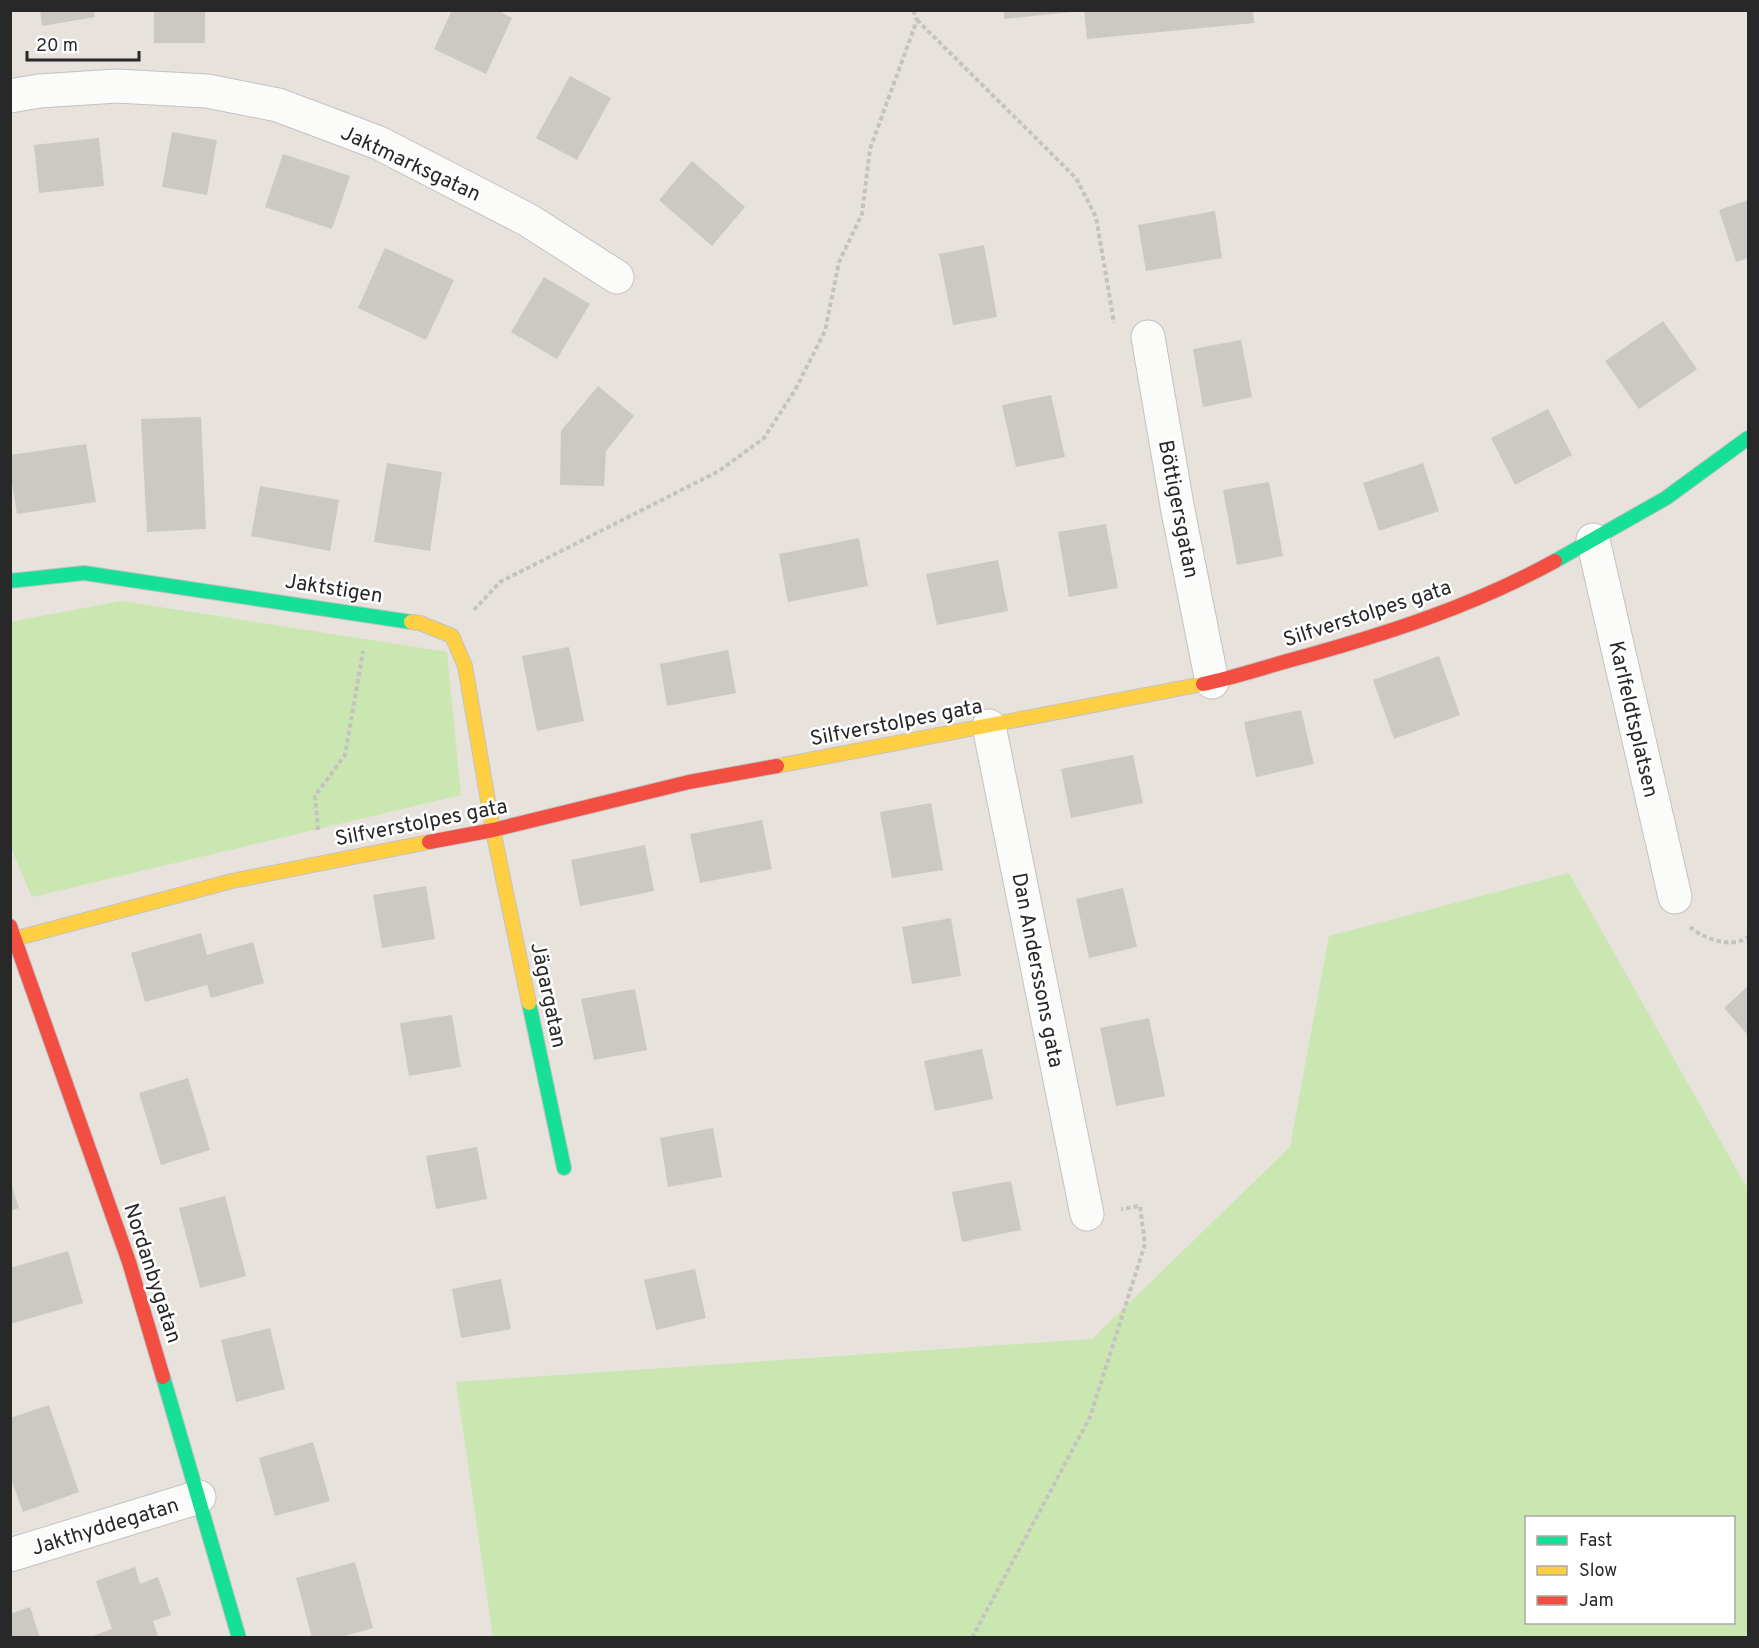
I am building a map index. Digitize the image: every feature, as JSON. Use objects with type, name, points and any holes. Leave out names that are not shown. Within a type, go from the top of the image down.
[{"type":"street","name":"Jaktmarksgatan","points":[[10,96],[39,91],[117,86],[207,92],[278,105],[379,143],[528,220],[617,277]]},
{"type":"street","name":"Böttigersgatan","points":[[1148,337],[1178,511],[1212,682]]},
{"type":"street","name":"Silfverstolpes gata","points":[[12,935],[232,881],[493,830],[689,782],[1212,682],[1355,643],[1451,610],[1514,583],[1666,498],[1749,438]]},
{"type":"street","name":"Karlfeldtsplatsen","points":[[1593,540],[1675,897]]},
{"type":"street","name":"Jaktstigen","points":[[10,581],[84,573],[420,623],[452,636]]},
{"type":"street","points":[[452,636],[465,666],[493,830]]},
{"type":"street","name":"Dan Anderssons gata","points":[[989,726],[1087,1214]]},
{"type":"street","name":"Jägargatan","points":[[493,830],[564,1168]]},
{"type":"street","name":"Nordanbygatan","points":[[12,935],[129,1262],[239,1638]]},
{"type":"street","name":"Jakthyddegatan","points":[[10,1555],[199,1497]]},
{"type":"path","points":[[913,10],[917,20],[1076,178],[1096,217],[1116,331]]},
{"type":"path","points":[[452,636],[500,582],[719,471],[764,438],[795,390],[825,331],[839,262],[862,214],[870,149],[917,20]]},
{"type":"path","points":[[322,863],[315,796],[345,755],[369,615]]},
{"type":"path","points":[[1675,897],[1690,928],[1712,941],[1742,942],[1749,937]]},
{"type":"path","points":[[972,1638],[1090,1417],[1144,1244],[1140,1206],[1087,1214]]},
{"type":"green space","points":[[121,601],[447,652],[461,795],[32,897],[11,848],[10,622]]},
{"type":"green space","points":[[1569,873],[1748,1187],[1748,1637],[493,1637],[456,1382],[1092,1339],[1290,1147],[1329,936]]},
{"type":"building","points":[[40,10],[93,10],[95,17],[42,26]]},
{"type":"building","points":[[154,10],[205,10],[205,43],[154,43]]},
{"type":"building","points":[[452,10],[497,10],[512,18],[486,74],[434,49]]},
{"type":"building","points":[[1004,10],[1072,10],[1072,12],[1004,19]]},
{"type":"building","points":[[1084,10],[1253,10],[1254,23],[1087,39]]},
{"type":"building","points":[[570,76],[611,98],[577,160],[536,138]]},
{"type":"building","points":[[172,132],[217,140],[207,195],[162,187]]},
{"type":"building","points":[[99,138],[104,186],[39,193],[34,145]]},
{"type":"building","points":[[283,154],[350,176],[332,229],[265,207]]},
{"type":"building","points":[[692,161],[745,207],[712,246],[659,200]]},
{"type":"building","points":[[1748,200],[1748,258],[1736,262],[1719,210]]},
{"type":"building","points":[[1215,211],[1222,258],[1146,271],[1138,225]]},
{"type":"building","points":[[984,245],[997,317],[953,325],[939,254]]},
{"type":"building","points":[[385,248],[454,280],[426,340],[358,308]]},
{"type":"building","points":[[544,277],[590,304],[557,359],[511,332]]},
{"type":"building","points":[[1663,321],[1697,369],[1639,409],[1605,361]]},
{"type":"building","points":[[1241,340],[1252,397],[1203,407],[1193,349]]},
{"type":"building","points":[[598,386],[634,416],[606,451],[604,486],[560,485],[561,431]]},
{"type":"building","points":[[1051,395],[1065,457],[1016,467],[1002,405]]},
{"type":"building","points":[[1548,409],[1572,455],[1515,485],[1491,438]]},
{"type":"building","points":[[201,417],[206,529],[147,532],[141,419]]},
{"type":"building","points":[[86,444],[96,502],[17,514],[10,471],[10,455]]},
{"type":"building","points":[[387,463],[442,472],[430,551],[374,542]]},
{"type":"building","points":[[1423,463],[1439,511],[1379,531],[1363,483]]},
{"type":"building","points":[[1269,482],[1283,556],[1237,565],[1223,490]]},
{"type":"building","points":[[260,486],[339,500],[330,551],[251,536]]},
{"type":"building","points":[[1106,524],[1118,588],[1069,597],[1058,532]]},
{"type":"building","points":[[859,538],[868,586],[788,602],[779,554]]},
{"type":"building","points":[[998,560],[1008,611],[937,625],[926,574]]},
{"type":"building","points":[[569,647],[584,721],[537,731],[522,656]]},
{"type":"building","points":[[728,650],[736,693],[667,706],[660,664]]},
{"type":"building","points":[[1439,656],[1460,715],[1394,739],[1373,680]]},
{"type":"building","points":[[1301,710],[1314,764],[1256,777],[1244,722]]},
{"type":"building","points":[[1133,755],[1143,803],[1071,818],[1061,769]]},
{"type":"building","points":[[931,803],[943,870],[892,878],[880,812]]},
{"type":"building","points":[[762,820],[772,869],[700,883],[690,834]]},
{"type":"building","points":[[645,845],[654,891],[580,906],[571,860]]},
{"type":"building","points":[[426,886],[435,939],[382,948],[373,895]]},
{"type":"building","points":[[1123,888],[1137,947],[1089,958],[1076,899]]},
{"type":"building","points":[[951,918],[961,976],[912,984],[902,927]]},
{"type":"building","points":[[201,933],[207,955],[253,942],[264,983],[211,998],[207,985],[145,1002],[131,953]]},
{"type":"building","points":[[1748,986],[1748,1035],[1724,1008]]},
{"type":"building","points":[[635,989],[647,1050],[594,1060],[581,999]]},
{"type":"building","points":[[452,1015],[461,1067],[409,1076],[400,1023]]},
{"type":"building","points":[[1149,1018],[1165,1096],[1116,1106],[1100,1028]]},
{"type":"building","points":[[982,1049],[993,1099],[935,1111],[924,1061]]},
{"type":"building","points":[[188,1078],[210,1150],[161,1165],[139,1093]]},
{"type":"building","points":[[713,1128],[722,1177],[668,1187],[660,1138]]},
{"type":"building","points":[[477,1147],[487,1199],[436,1209],[426,1156]]},
{"type":"building","points":[[1011,1181],[1021,1230],[962,1242],[952,1192]]},
{"type":"building","points":[[10,1185],[19,1208],[10,1211]]},
{"type":"building","points":[[225,1196],[246,1276],[200,1288],[179,1208]]},
{"type":"building","points":[[68,1251],[83,1303],[10,1324],[10,1268]]},
{"type":"building","points":[[695,1269],[706,1318],[656,1330],[644,1280]]},
{"type":"building","points":[[501,1279],[511,1329],[461,1338],[452,1289]]},
{"type":"building","points":[[270,1328],[285,1389],[236,1402],[221,1340]]},
{"type":"building","points":[[49,1405],[79,1492],[23,1512],[10,1476],[10,1418]]},
{"type":"building","points":[[313,1442],[330,1501],[275,1516],[259,1458]]},
{"type":"building","points":[[355,1562],[373,1628],[338,1638],[312,1638],[296,1578]]},
{"type":"building","points":[[135,1567],[140,1584],[158,1577],[171,1615],[153,1621],[159,1638],[93,1638],[93,1636],[112,1629],[96,1581]]},
{"type":"building","points":[[30,1607],[40,1638],[10,1638],[10,1614]]},
{"type":"traffic: fast","points":[[1555,561],[1666,498],[1748,438]]},
{"type":"traffic: fast","points":[[10,581],[84,573],[411,622]]},
{"type":"traffic: fast","points":[[529,1003],[564,1168]]},
{"type":"traffic: fast","points":[[163,1377],[239,1638]]},
{"type":"traffic: slow","points":[[411,622],[420,623],[452,636],[465,666],[493,830],[529,1003]]},
{"type":"traffic: slow","points":[[777,766],[1203,684]]},
{"type":"traffic: slow","points":[[10,940],[232,881],[429,842]]},
{"type":"traffic: jam","points":[[1203,684],[1393,630],[1459,606],[1555,561]]},
{"type":"traffic: jam","points":[[429,842],[493,830],[689,782],[777,766]]},
{"type":"traffic: jam","points":[[10,926],[129,1262],[163,1377]]}]
